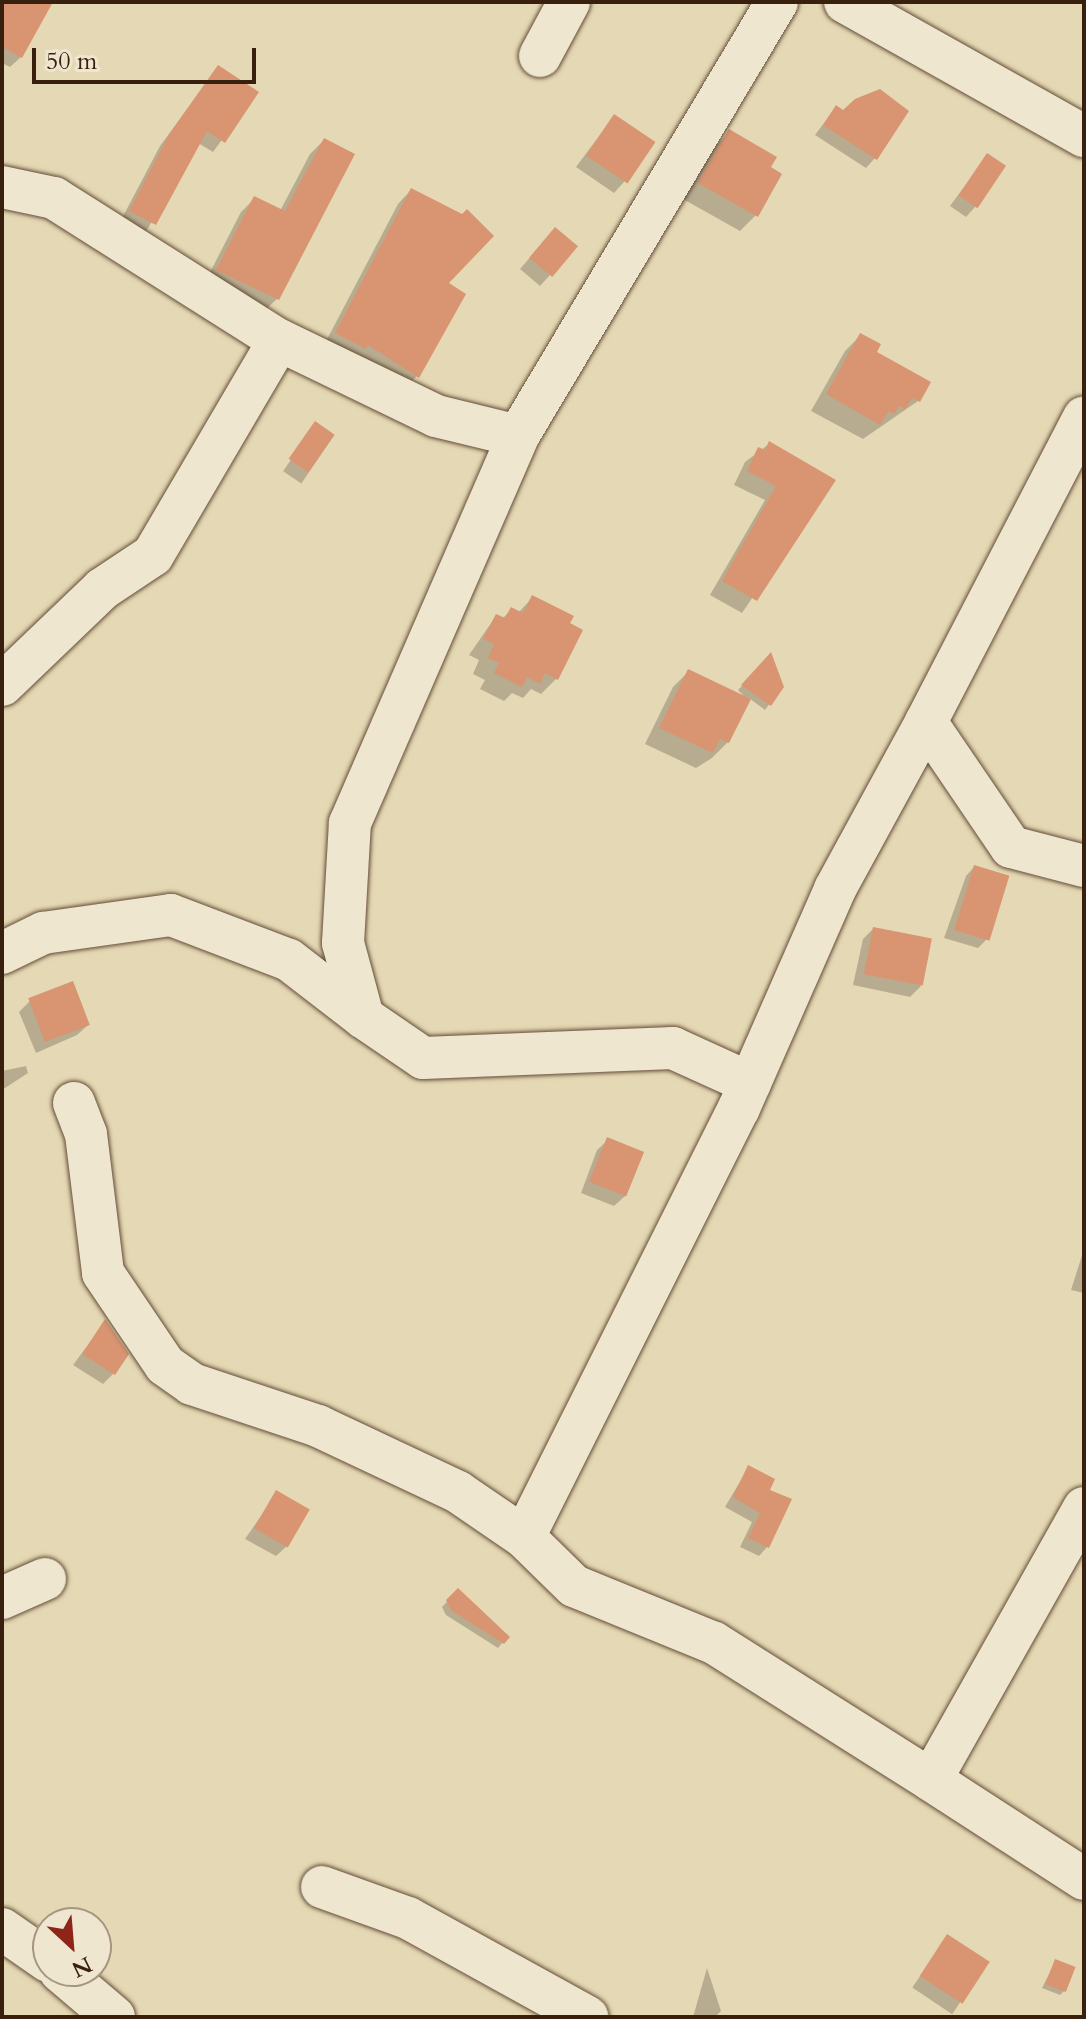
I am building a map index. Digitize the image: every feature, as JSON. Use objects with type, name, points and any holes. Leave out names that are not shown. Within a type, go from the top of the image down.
[{"type":"street","points":[[540,56],[569,2]]},
{"type":"street","points":[[363,1017],[343,943],[350,823],[518,436],[777,2]]},
{"type":"street","points":[[845,2],[1084,136]]},
{"type":"street","points":[[2,187],[54,198],[279,340],[436,416],[518,436]]},
{"type":"street","points":[[2,685],[102,589],[153,555],[279,340]]},
{"type":"street","points":[[524,1537],[750,1083],[835,889],[926,722],[1084,417]]},
{"type":"street","points":[[926,722],[1011,847],[1084,866]]},
{"type":"street","points":[[2,953],[43,933],[171,915],[289,960],[423,1058],[673,1048],[750,1083]]},
{"type":"street","points":[[289,960],[343,943]]},
{"type":"street","points":[[74,1103],[86,1134],[103,1273],[165,1365],[192,1384],[318,1426],[458,1492],[524,1537],[574,1586],[714,1643],[1084,1879]]},
{"type":"street","points":[[931,1780],[1084,1508]]},
{"type":"street","points":[[2,1598],[45,1579]]},
{"type":"street","points":[[322,1887],[408,1918],[587,2017]]},
{"type":"street","points":[[2,1929],[32,1950]]},
{"type":"street","points":[[79,1987],[114,2017]]},
{"type":"building","points":[[2,2],[53,2],[22,58],[2,47]]},
{"type":"building","points":[[218,65],[259,92],[225,143],[207,131],[156,225],[129,211],[170,133]]},
{"type":"building","points":[[880,89],[909,111],[877,160],[823,125],[836,105],[843,110],[855,99]]},
{"type":"building","points":[[614,114],[655,142],[627,183],[586,155]]},
{"type":"building","points":[[729,129],[777,157],[771,167],[782,174],[758,217],[698,183]]},
{"type":"building","points":[[324,138],[355,154],[279,300],[216,270],[254,196],[285,211]]},
{"type":"building","points":[[987,153],[1006,166],[978,208],[958,195]]},
{"type":"building","points":[[411,188],[462,214],[467,209],[494,236],[449,283],[466,294],[419,378],[368,345],[366,349],[335,333]]},
{"type":"building","points":[[555,227],[578,246],[552,277],[529,258]]},
{"type":"building","points":[[860,333],[881,344],[877,352],[931,382],[920,402],[912,398],[905,409],[899,406],[894,414],[889,411],[880,425],[826,394]]},
{"type":"building","points":[[315,421],[335,435],[308,472],[289,459]]},
{"type":"building","points":[[769,441],[836,480],[757,601],[722,581],[776,486],[747,471],[758,447],[765,450]]},
{"type":"building","points":[[532,595],[574,616],[570,623],[583,630],[558,680],[545,673],[540,684],[527,677],[522,687],[494,673],[499,663],[488,658],[494,644],[483,639],[496,614],[505,618],[511,607],[523,613]]},
{"type":"building","points":[[771,652],[784,687],[771,706],[741,685]]},
{"type":"building","points":[[688,669],[751,699],[729,743],[720,739],[713,753],[659,728]]},
{"type":"building","points":[[974,865],[1009,876],[990,941],[954,930]]},
{"type":"building","points":[[873,927],[932,938],[923,986],[864,974]]},
{"type":"building","points":[[73,981],[90,1025],[45,1042],[28,998]]},
{"type":"building","points":[[607,1137],[644,1152],[626,1196],[589,1182]]},
{"type":"building","points":[[105,1319],[129,1354],[115,1375],[82,1354]]},
{"type":"building","points":[[748,1465],[775,1479],[770,1490],[792,1499],[769,1548],[748,1538],[760,1513],[733,1497]]},
{"type":"building","points":[[276,1490],[310,1510],[288,1548],[254,1528]]},
{"type":"building","points":[[458,1588],[510,1637],[504,1644],[451,1610],[446,1600]]},
{"type":"building","points":[[947,1934],[990,1962],[963,2004],[920,1976]]},
{"type":"building","points":[[1055,1959],[1076,1967],[1066,1992],[1045,1984]]}]
